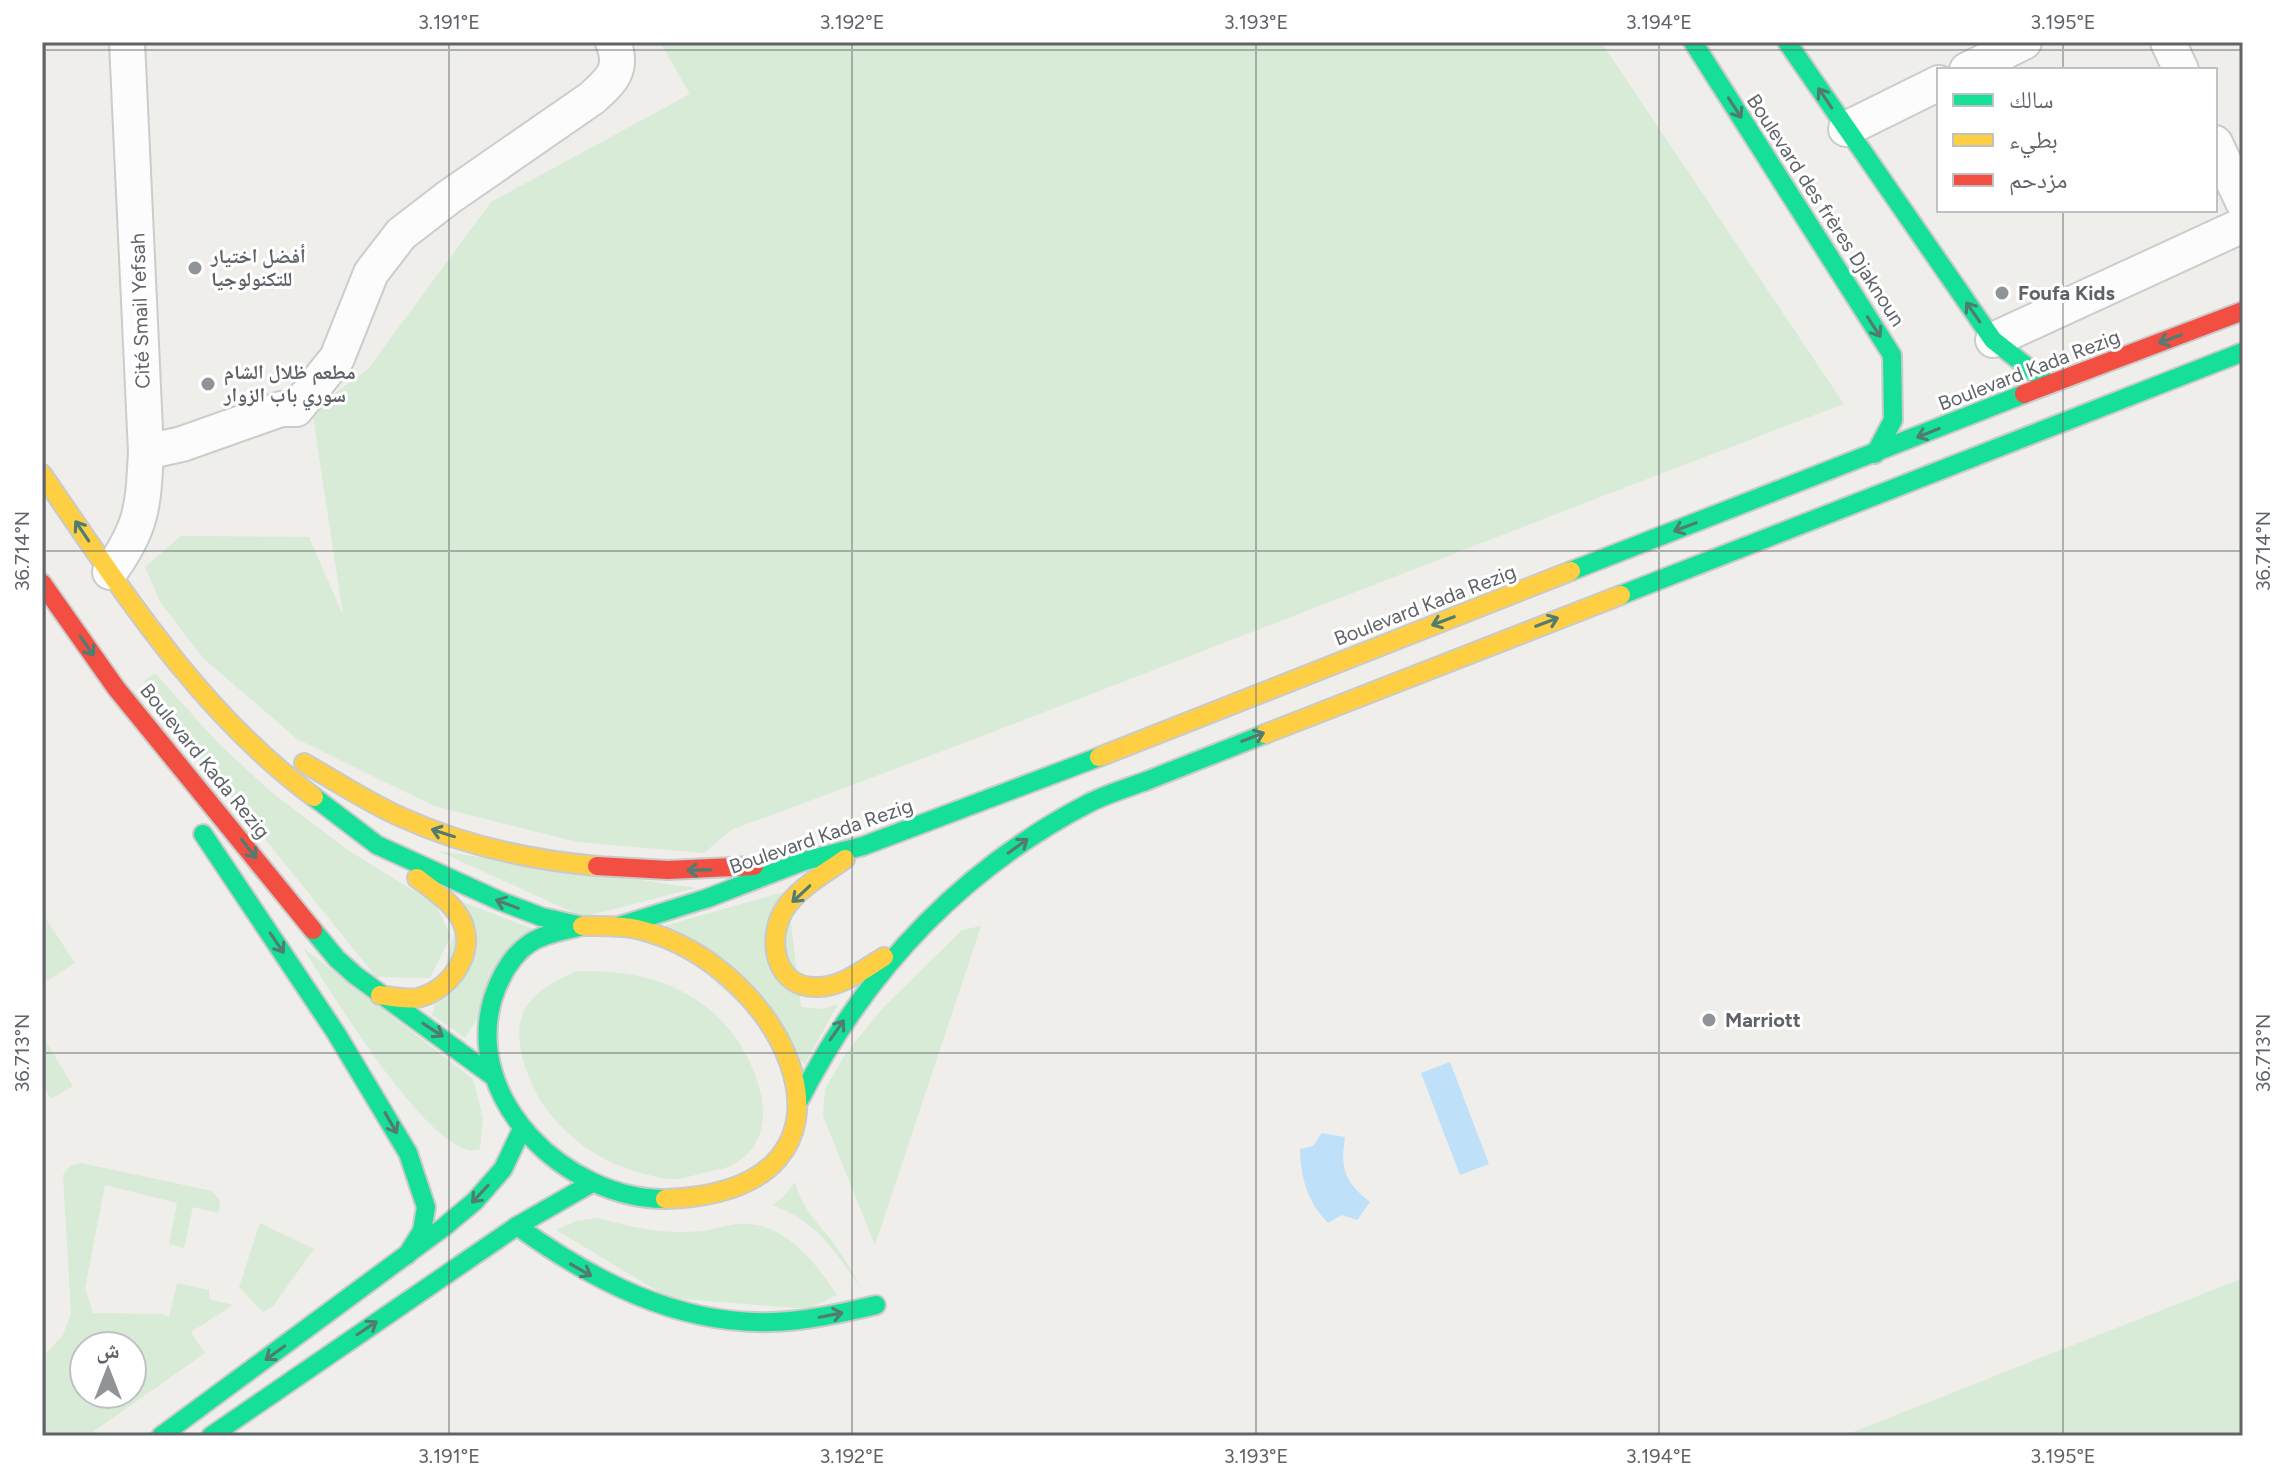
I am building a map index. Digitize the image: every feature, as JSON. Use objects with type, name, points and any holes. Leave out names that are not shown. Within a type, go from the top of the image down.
[{"type":"main road","name":"Boulevard des frères Djaknoun","points":[[1693,42],[1892,355],[1893,420],[1875,454]]},
{"type":"main road","points":[[1787,42],[1993,340],[2049,384]]},
{"type":"main road","name":"Boulevard Kada Rezig","points":[[619,926],[708,898],[804,861],[863,846],[1009,792],[2049,384],[2243,311]]},
{"type":"main road","name":"Boulevard Kada Rezig","points":[[800,1099],[776,1034],[748,993],[710,963],[649,932],[619,926],[582,926],[531,943],[506,968],[493,994],[486,1024],[494,1077],[522,1129],[556,1160],[592,1183],[624,1195],[664,1200],[701,1197],[750,1181],[779,1158],[794,1133],[800,1099],[832,1036],[903,944],[964,888],[1017,846],[1057,820],[1110,793],[2243,352]]},
{"type":"main road","name":"Boulevard Kada Rezig","points":[[42,474],[149,630],[194,684],[281,773],[377,845]]},
{"type":"main road","name":"Boulevard Kada Rezig","points":[[42,583],[116,688],[337,959],[380,995],[441,1035],[494,1077]]},
{"type":"main road","points":[[116,688],[180,796]]},
{"type":"main road","points":[[229,720],[415,824],[508,852],[565,863],[658,870],[720,869],[804,861]]},
{"type":"main road","points":[[191,816],[336,1033],[408,1153],[426,1207],[422,1231],[407,1255]]},
{"type":"main road","points":[[377,845],[444,900],[460,917],[466,933],[465,952],[458,969],[436,992],[420,998],[380,995]]},
{"type":"main road","points":[[377,845],[500,901],[542,917],[582,926]]},
{"type":"main road","points":[[863,846],[806,888],[785,909],[774,931],[773,954],[784,975],[810,987],[835,984],[903,944]]},
{"type":"main road","points":[[161,1436],[407,1255],[475,1201],[503,1169],[522,1129]]},
{"type":"main road","points":[[211,1436],[517,1226],[592,1183]]},
{"type":"main road","points":[[517,1226],[578,1270],[609,1286],[645,1301],[705,1316],[756,1322],[782,1321],[876,1305]]},
{"type":"street","name":"Cité Smail Yefsah","points":[[110,572],[129,545],[140,519],[146,452],[127,42]]},
{"type":"street","points":[[146,452],[182,444],[281,409],[296,409],[337,358],[371,273],[401,234],[592,98],[612,79],[619,57],[613,42]]},
{"type":"street","points":[[1971,68],[2024,42]]},
{"type":"street","points":[[1846,129],[1937,84]]},
{"type":"street","points":[[2217,147],[2243,202]]},
{"type":"street","points":[[1993,340],[2243,225]]},
{"type":"green space","points":[[660,42],[1601,42],[1844,404],[731,830],[704,853],[577,842],[434,806],[297,739],[204,659],[160,602],[145,567],[181,536],[309,537],[343,615],[312,410],[368,369],[491,202],[690,94]]},
{"type":"green space","points":[[155,673],[218,743],[270,791],[348,850],[435,904],[451,936],[430,978],[376,977],[199,757],[144,681]]},
{"type":"green space","points":[[438,851],[696,888],[583,917]]},
{"type":"green space","points":[[787,891],[801,1007],[823,1009],[838,1004],[805,1064],[657,928]]},
{"type":"green space","points":[[462,902],[536,930],[465,1038],[432,1015]]},
{"type":"green space","points":[[42,913],[75,963],[42,984]]},
{"type":"green space","points":[[981,926],[875,1245],[823,1116],[825,1089],[846,1053],[883,1008],[962,930]]},
{"type":"green space","points":[[303,948],[473,1079],[483,1118],[480,1149],[461,1147],[437,1130],[410,1103],[357,1032]]},
{"type":"green space","points":[[578,971],[619,973],[658,981],[692,997],[718,1017],[744,1051],[761,1093],[763,1115],[759,1135],[749,1152],[728,1167],[668,1179],[620,1166],[582,1145],[566,1131],[551,1115],[529,1077],[519,1029],[524,1010],[538,993]]},
{"type":"green space","points":[[42,1035],[73,1086],[51,1099],[42,1084]]},
{"type":"green space","points":[[81,1163],[212,1191],[220,1201],[219,1213],[193,1207],[184,1248],[169,1244],[177,1203],[105,1185],[85,1288],[93,1313],[162,1314],[169,1317],[177,1283],[209,1290],[209,1299],[233,1305],[191,1332],[205,1353],[148,1393],[148,1330],[68,1330],[68,1410],[124,1410],[87,1436],[42,1436],[42,1358],[63,1335],[71,1314],[63,1175],[70,1166]]},
{"type":"green space","points":[[795,1182],[805,1207],[840,1252],[862,1290],[834,1250],[814,1229],[772,1205]]},
{"type":"green space","points":[[598,1218],[674,1232],[737,1224],[769,1228],[796,1245],[837,1295],[808,1309],[669,1298],[556,1230],[576,1221]]},
{"type":"green space","points":[[260,1223],[314,1249],[274,1305],[263,1312],[239,1287]]},
{"type":"green space","points":[[2243,1278],[2243,1436],[1843,1436]]},
{"type":"water","points":[[1450,1062],[1489,1164],[1460,1175],[1421,1073]]},
{"type":"water","points":[[1322,1133],[1345,1137],[1343,1158],[1346,1174],[1370,1202],[1357,1220],[1342,1215],[1328,1223],[1306,1189],[1300,1149],[1313,1146]]},
{"type":"traffic: fast","points":[[1693,42],[1892,355],[1893,420],[1875,454]]},
{"type":"traffic: fast","points":[[1787,42],[1993,340],[2049,384]]},
{"type":"traffic: fast","points":[[1621,595],[2243,352]]},
{"type":"traffic: fast","points":[[1571,571],[2024,394]]},
{"type":"traffic: fast","points":[[800,1099],[826,1052],[886,967],[958,892],[1042,830],[1096,800],[1265,734]]},
{"type":"traffic: fast","points":[[619,926],[708,898],[804,861],[863,846],[1099,757]]},
{"type":"traffic: fast","points":[[314,797],[377,845],[500,901],[542,917],[582,926]]},
{"type":"traffic: fast","points":[[203,834],[336,1033],[408,1153],[426,1207],[422,1231],[407,1255]]},
{"type":"traffic: fast","points":[[582,926],[536,940],[507,967],[493,998],[487,1036],[493,1072],[508,1106],[531,1137],[559,1162],[592,1182],[628,1195],[665,1199]]},
{"type":"traffic: fast","points":[[313,930],[355,975],[494,1077]]},
{"type":"traffic: fast","points":[[161,1436],[475,1201],[503,1169],[522,1129]]},
{"type":"traffic: fast","points":[[211,1436],[517,1226],[592,1183]]},
{"type":"traffic: fast","points":[[517,1226],[606,1281],[669,1307],[703,1316],[772,1322],[824,1316],[876,1305]]},
{"type":"traffic: slow","points":[[42,474],[133,605],[198,688],[234,727],[314,797]]},
{"type":"traffic: slow","points":[[1099,757],[1571,571]]},
{"type":"traffic: slow","points":[[1265,734],[1621,595]]},
{"type":"traffic: slow","points":[[304,763],[388,811],[448,836],[522,855],[597,866]]},
{"type":"traffic: slow","points":[[845,859],[804,888],[784,910],[776,935],[778,960],[792,980],[818,987],[844,981],[884,957]]},
{"type":"traffic: slow","points":[[380,995],[408,999],[438,989],[456,972],[465,950],[464,927],[457,912],[417,878]]},
{"type":"traffic: slow","points":[[582,926],[637,929],[691,951],[737,985],[773,1028],[793,1075],[796,1120],[778,1159],[735,1187],[665,1199]]},
{"type":"traffic: jam","points":[[2024,394],[2243,311]]},
{"type":"traffic: jam","points":[[42,583],[116,688],[313,930]]},
{"type":"traffic: jam","points":[[597,866],[668,870],[754,866]]},
{"type":"place","name":"أفضل اختيار للتكنولوجيا","points":[[195,268]]},
{"type":"place","name":"Foufa Kids","points":[[2002,293]]},
{"type":"place","name":"مطعم ظلال الشام سوري باب الزوار","points":[[208,384]]},
{"type":"place","name":"Marriott","points":[[1709,1020]]}]
